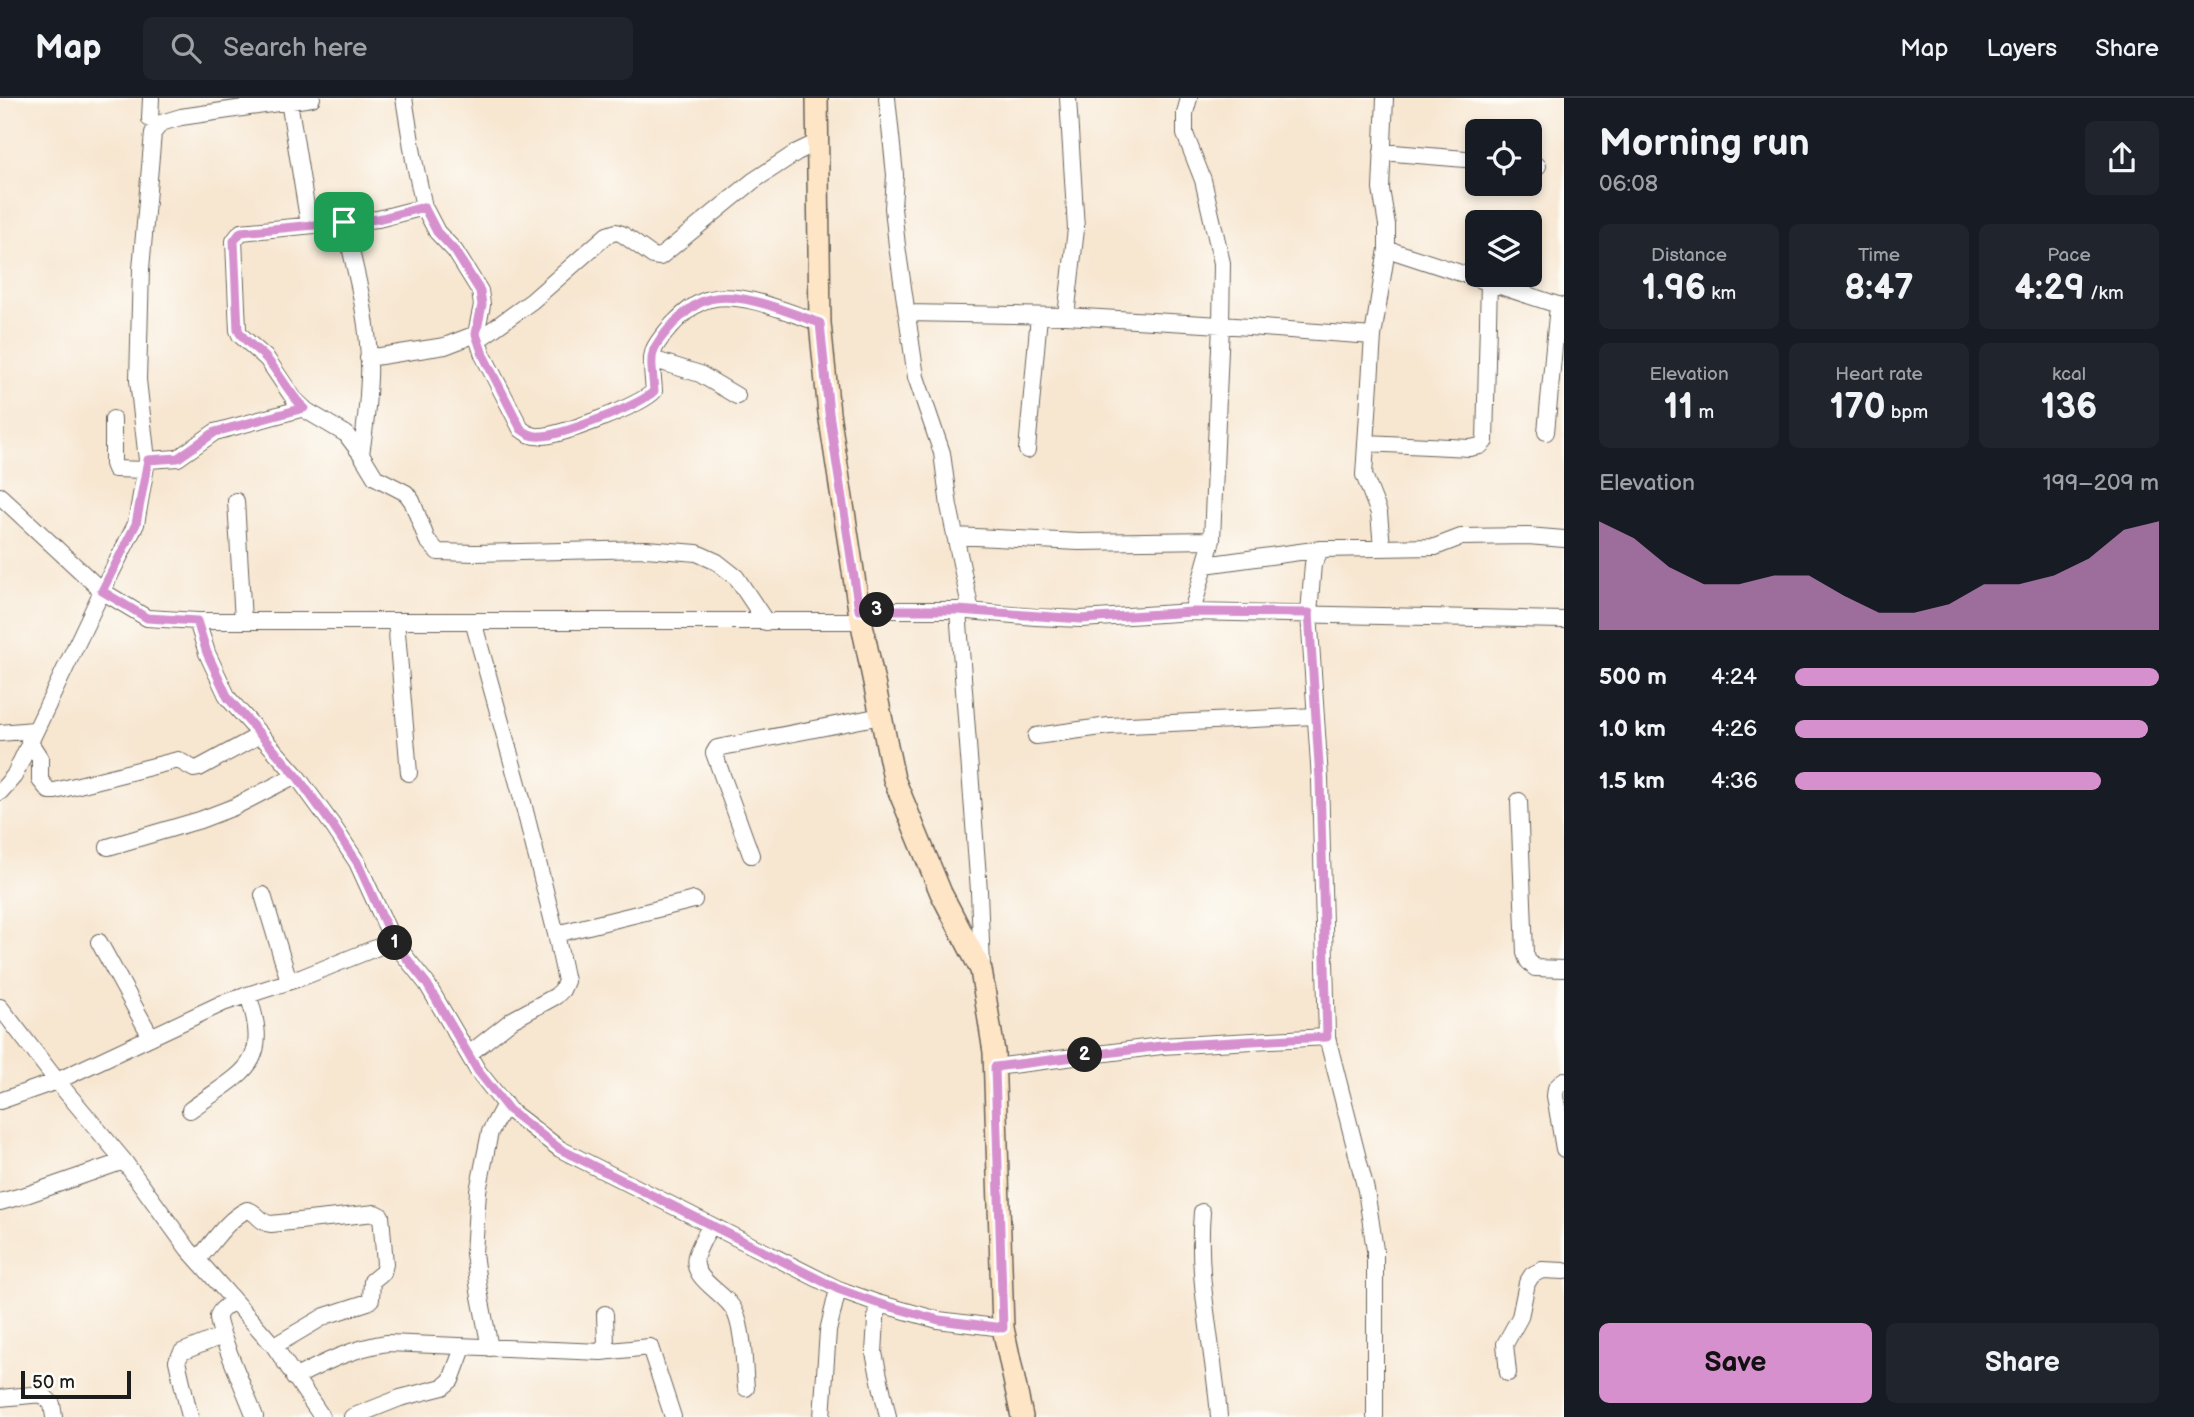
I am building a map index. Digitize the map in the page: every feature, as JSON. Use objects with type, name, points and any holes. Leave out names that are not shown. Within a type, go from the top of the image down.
[{"type":"street","points":[[150,119],[151,98]]},
{"type":"street","points":[[0,792],[33,742],[102,591],[136,524],[146,465],[138,380],[141,269],[153,133],[161,123],[180,117],[312,98]]},
{"type":"street","points":[[404,98],[424,207],[437,232],[455,251],[480,291],[482,305],[477,337],[483,355],[521,429],[528,435],[551,435],[620,411],[649,396],[654,391],[652,359],[655,344],[683,314],[710,299],[742,299],[820,323]]},
{"type":"street","points":[[817,98],[820,323],[829,413],[860,616],[894,779],[941,893],[981,970],[995,1067],[1003,1328],[1022,1417]]},
{"type":"street","points":[[887,98],[895,175],[893,208],[916,377],[942,453],[956,536],[964,611],[982,976]]},
{"type":"street","points":[[1066,316],[1076,229],[1068,98]]},
{"type":"street","points":[[1189,98],[1185,113],[1185,134],[1203,180],[1222,263],[1212,540],[1192,612]]},
{"type":"street","points":[[1382,547],[1379,513],[1364,475],[1373,337],[1387,249],[1387,225],[1381,189],[1385,98]]},
{"type":"street","points":[[289,101],[309,225]]},
{"type":"street","points":[[368,358],[444,346],[477,337],[532,302],[607,235],[617,232],[622,234],[653,256],[660,257],[753,181],[797,152],[818,142]]},
{"type":"street","points":[[1382,152],[1465,159]]},
{"type":"street","points":[[424,207],[378,219],[241,232],[234,241],[238,330],[245,341],[267,359],[304,408],[346,434],[374,477],[406,493],[412,501],[427,540],[438,552],[646,549],[697,553],[717,562],[736,577],[766,621]]},
{"type":"street","points":[[344,222],[358,282],[368,358],[369,375],[361,454]]},
{"type":"street","points":[[1387,249],[1465,274]]},
{"type":"street","points":[[1366,443],[1470,448],[1480,446],[1485,441],[1489,287]]},
{"type":"street","points":[[1504,287],[1561,306],[1546,432]]},
{"type":"street","points":[[908,313],[1066,316],[1373,337]]},
{"type":"street","points":[[1027,450],[1039,316]]},
{"type":"street","points":[[652,359],[700,374],[737,396]]},
{"type":"street","points":[[113,419],[115,469],[178,458],[215,432],[304,408]]},
{"type":"street","points":[[0,496],[102,591],[147,618],[197,621],[766,621],[964,611],[1081,619],[1192,612],[1564,620]]},
{"type":"street","points":[[236,501],[243,621]]},
{"type":"street","points":[[956,536],[1079,542],[1212,540]]},
{"type":"street","points":[[1205,565],[1321,549],[1435,547],[1461,537],[1528,536],[1564,540]]},
{"type":"street","points":[[1318,555],[1313,564],[1309,613],[1320,779],[1327,1037],[1366,1190],[1375,1250],[1375,1417]]},
{"type":"street","points":[[197,621],[207,653],[228,698],[296,775],[357,862],[393,941],[427,984],[478,1071],[505,1104],[560,1149],[838,1289],[939,1320],[1003,1328]]},
{"type":"street","points":[[397,621],[409,774]]},
{"type":"street","points":[[469,1054],[512,1020],[556,996],[566,981],[520,791],[473,621]]},
{"type":"street","points":[[751,855],[714,753],[717,748],[881,716]]},
{"type":"street","points":[[1036,736],[1109,726],[1316,716]]},
{"type":"street","points":[[0,733],[33,742]]},
{"type":"street","points":[[33,742],[40,780],[49,791],[55,791],[178,760],[194,769],[199,768],[260,735]]},
{"type":"street","points":[[108,847],[200,820],[234,807],[296,775]]},
{"type":"street","points":[[1519,801],[1525,953],[1535,968],[1564,970]]},
{"type":"street","points":[[263,895],[289,981]]},
{"type":"street","points":[[556,934],[694,900]]},
{"type":"street","points":[[0,1101],[57,1081],[222,1003],[289,981],[393,941]]},
{"type":"street","points":[[99,942],[151,1037]]},
{"type":"street","points":[[190,1110],[240,1074],[256,1053],[258,1028],[248,995]]},
{"type":"street","points":[[0,1007],[124,1161],[198,1259],[274,1346],[322,1417]]},
{"type":"street","points":[[995,1067],[1161,1046],[1327,1037]]},
{"type":"street","points":[[1564,1080],[1556,1088],[1555,1096],[1564,1149]]},
{"type":"street","points":[[490,1348],[474,1253],[478,1191],[491,1132],[505,1104]]},
{"type":"street","points":[[0,1202],[124,1161]]},
{"type":"street","points":[[198,1259],[230,1220],[247,1210],[264,1223],[271,1224],[375,1213],[381,1216],[385,1264],[383,1272],[372,1281],[372,1299],[368,1303],[325,1316],[274,1346]]},
{"type":"street","points":[[1202,1212],[1199,1243],[1202,1289],[1216,1377],[1219,1417]]},
{"type":"street","points":[[710,1226],[696,1257],[696,1267],[734,1310],[738,1321],[746,1388]]},
{"type":"street","points":[[1508,1373],[1506,1344],[1520,1317],[1527,1283],[1532,1275],[1542,1270],[1564,1270]]},
{"type":"street","points":[[822,1417],[828,1331],[838,1289]]},
{"type":"street","points":[[233,1301],[220,1312],[218,1318],[222,1336],[256,1417]]},
{"type":"street","points":[[877,1303],[874,1353],[888,1417]]},
{"type":"street","points":[[601,1352],[606,1344],[605,1314]]},
{"type":"street","points":[[190,1417],[178,1357],[182,1352],[222,1336]]},
{"type":"street","points":[[294,1378],[337,1356],[387,1343],[601,1352],[650,1347],[673,1417]]},
{"type":"street","points":[[352,1417],[400,1398],[443,1387],[451,1380],[464,1348]]},
{"type":"street","points":[[0,1398],[42,1394],[52,1404],[54,1417]]},
{"type":"route","points":[[424,207],[437,232],[455,251],[480,291],[482,305],[476,334],[483,355],[521,429],[528,435],[551,435],[620,411],[649,396],[654,391],[652,359],[655,344],[683,314],[699,303],[710,299],[742,299],[820,323],[829,413],[859,610],[958,610],[1081,619],[1192,612],[1309,613],[1320,779],[1327,1037],[1161,1046],[995,1067],[1003,1328],[939,1320],[838,1289],[560,1149],[509,1110],[478,1071],[427,984],[393,941],[357,862],[333,826],[296,775],[228,698],[207,653],[197,621],[147,618],[102,591],[136,524],[148,460],[178,458],[215,432],[304,408],[267,359],[245,341],[238,330],[234,241],[237,236],[241,232],[344,222],[378,219],[424,207]]}]
